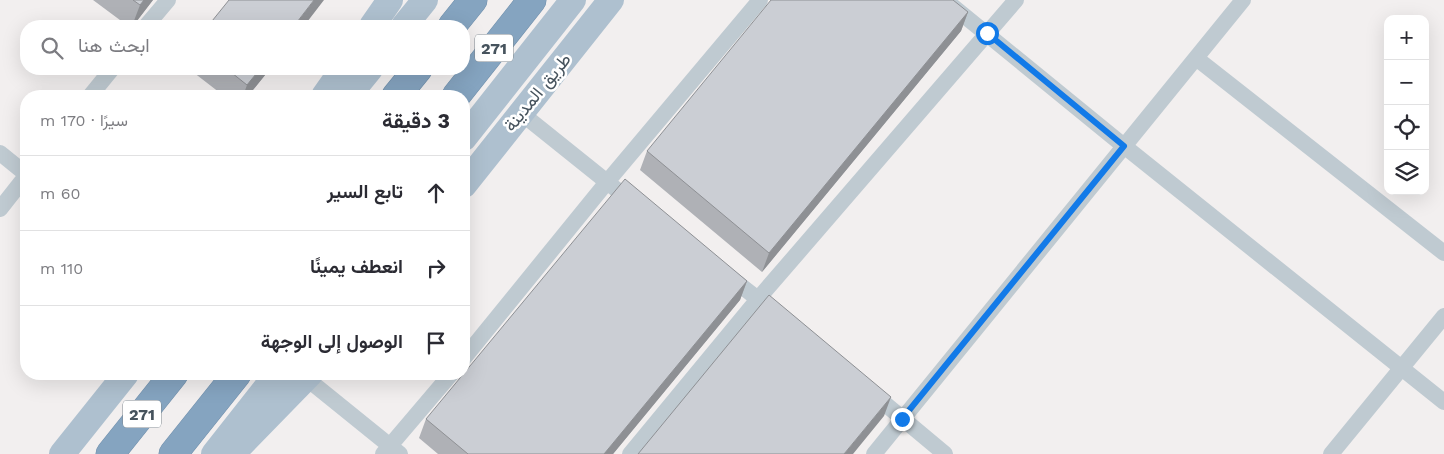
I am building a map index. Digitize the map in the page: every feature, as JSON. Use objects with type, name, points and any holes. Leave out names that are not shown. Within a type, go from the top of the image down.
[{"type":"highway","name":"271","points":[[457,20],[473,0]]},
{"type":"highway","name":"271","points":[[461,90],[532,0]]},
{"type":"highway","points":[[401,90],[413,75]]},
{"type":"highway","name":"271","points":[[110,454],[169,380]]},
{"type":"highway","points":[[173,454],[232,380]]},
{"type":"main road","points":[[376,20],[390,0]]},
{"type":"main road","points":[[409,20],[424,0]]},
{"type":"main road","name":"طريق المدينة","points":[[470,130],[573,0]]},
{"type":"main road","name":"طريق المدينة","points":[[470,178],[611,0]]},
{"type":"main road","points":[[328,90],[339,75]]},
{"type":"main road","points":[[353,90],[365,75]]},
{"type":"main road","points":[[62,454],[121,380]]},
{"type":"main road","points":[[214,454],[272,380]]},
{"type":"main road","points":[[232,454],[304,380]]},
{"type":"street","points":[[151,20],[168,0]]},
{"type":"street","points":[[470,351],[606,182],[760,0]]},
{"type":"street","points":[[945,0],[1444,402]]},
{"type":"street","points":[[630,454],[758,299],[1016,0]]},
{"type":"street","points":[[874,454],[1243,0]]},
{"type":"street","points":[[1196,58],[1444,253]]},
{"type":"street","points":[[95,90],[107,75]]},
{"type":"street","points":[[521,114],[644,211]]},
{"type":"street","points":[[0,153],[20,170]]},
{"type":"street","points":[[0,208],[20,183]]},
{"type":"street","points":[[713,264],[781,318]]},
{"type":"street","points":[[1331,454],[1444,316]]},
{"type":"street","points":[[312,380],[391,451],[446,380]]},
{"type":"street","points":[[857,381],[945,454]]},
{"type":"building","points":[[133,0],[144,0],[140,5]]},
{"type":"building","points":[[229,0],[314,0],[299,20],[213,20]]},
{"type":"building","points":[[771,0],[953,0],[968,12],[769,253],[647,151]]},
{"type":"building","points":[[234,75],[255,75],[247,85]]},
{"type":"building","points":[[625,179],[747,281],[604,454],[468,454],[426,419],[458,380],[470,380],[470,366]]},
{"type":"building","points":[[769,295],[891,397],[844,454],[638,454]]},
{"type":"route","points":[[902,419],[1124,146],[987,33]]}]
